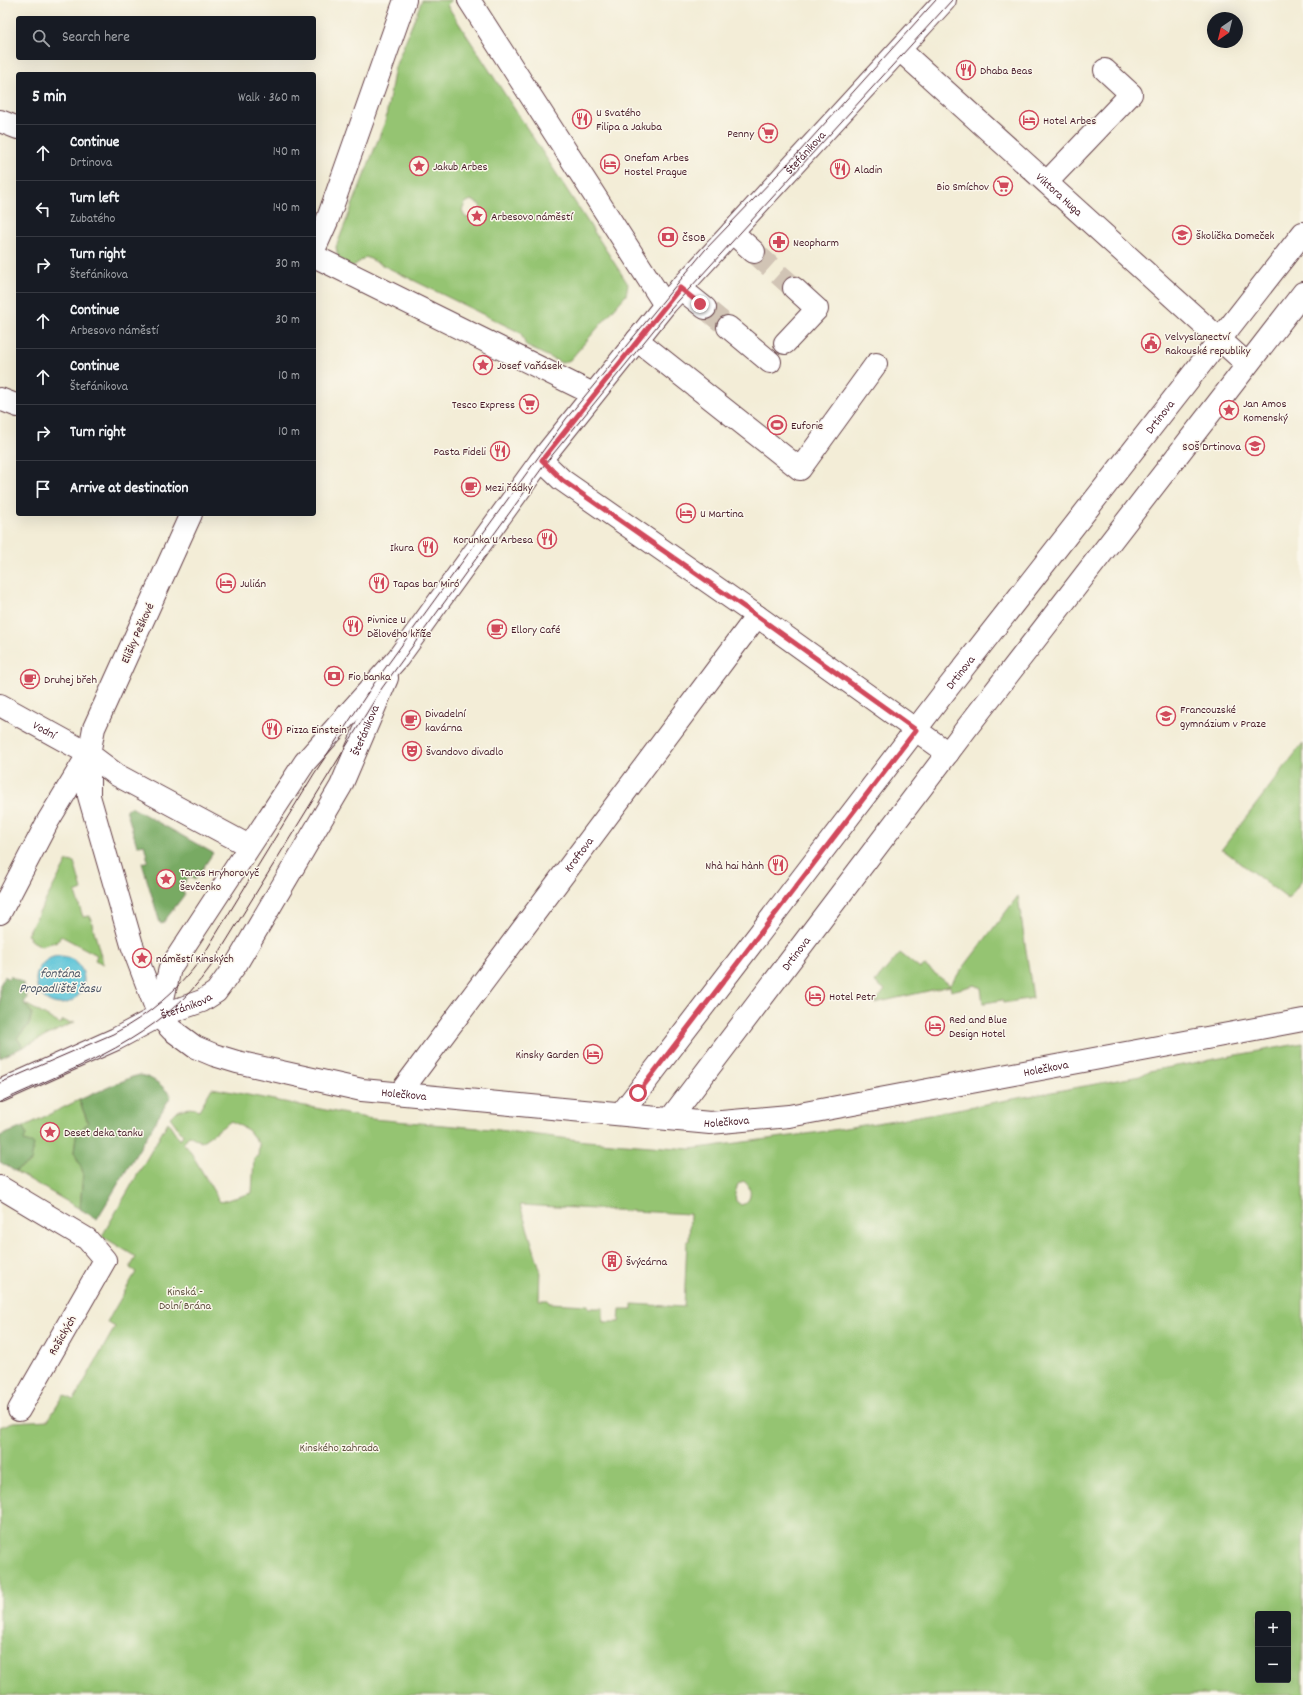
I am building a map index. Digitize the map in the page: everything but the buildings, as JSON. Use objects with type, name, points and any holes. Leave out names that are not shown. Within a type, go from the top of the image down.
[{"type":"street","points":[[316,246],[327,222],[405,0]]},
{"type":"street","points":[[316,257],[593,394],[666,306],[469,0]]},
{"type":"street","name":"Štefánikova","points":[[666,306],[680,288],[945,0]]},
{"type":"street","name":"Viktora Huga","points":[[900,50],[1247,364]]},
{"type":"street","points":[[1047,182],[1131,94],[1105,70]]},
{"type":"street","points":[[0,121],[16,127]]},
{"type":"street","points":[[732,232],[754,252]]},
{"type":"street","name":"Drtinova","points":[[621,1114],[916,730],[1303,233]]},
{"type":"street","points":[[680,288],[705,308]]},
{"type":"street","points":[[785,343],[817,309],[794,288]]},
{"type":"street","name":"Drtinova","points":[[670,1119],[948,753],[1303,293]]},
{"type":"street","points":[[728,327],[770,362]]},
{"type":"street","points":[[637,340],[800,469],[876,364]]},
{"type":"street","name":"Štefánikova","points":[[160,1016],[170,968],[305,762],[398,658],[542,460],[593,394]]},
{"type":"street","points":[[0,399],[16,405]]},
{"type":"street","points":[[542,460],[562,480],[757,616],[948,753]]},
{"type":"street","name":"Elišky Peškové","points":[[89,754],[94,728],[190,516]]},
{"type":"street","name":"Kroftova","points":[[400,1093],[757,616]]},
{"type":"street","name":"Štefánikova","points":[[160,1016],[208,998],[216,992],[228,978],[341,786],[382,688],[398,658]]},
{"type":"street","name":"Vodní","points":[[0,705],[89,754]]},
{"type":"street","points":[[89,754],[117,775],[249,846]]},
{"type":"street","points":[[0,913],[48,821],[89,754]]},
{"type":"street","points":[[0,1091],[116,1039],[160,1016],[138,962],[98,829],[88,785],[89,754]]},
{"type":"street","name":"Holečkova","points":[[160,1016],[184,1039],[214,1055],[333,1084],[400,1093],[710,1123],[789,1116],[1303,1020]]},
{"type":"street","name":"Rošických","points":[[0,1187],[87,1239],[105,1260],[19,1410]]},
{"type":"green space","points":[[422,0],[452,0],[447,5],[628,284],[626,295],[570,360],[562,363],[526,346],[521,333],[366,257],[352,267],[338,257],[336,247],[385,122],[395,67]],"holes":[[[471,200],[479,204],[481,212],[478,216],[474,219],[465,217],[462,211],[465,203]]]},
{"type":"green space","points":[[1303,743],[1303,879],[1288,899],[1222,849]]},
{"type":"green space","points":[[131,807],[213,853],[195,880],[189,876],[179,890],[185,894],[162,924],[160,923],[142,863],[148,861],[144,844],[137,846],[126,809]]},
{"type":"green space","points":[[67,861],[74,862],[82,890],[75,893],[83,917],[90,916],[103,964],[95,960],[97,955],[61,936],[58,941],[41,946],[29,939],[30,937],[27,935]]},
{"type":"green space","points":[[1018,896],[1033,998],[1003,1003],[1002,1000],[983,1003],[981,988],[975,985],[951,991],[950,986],[875,1003],[885,990],[875,982],[900,953],[920,969],[924,965],[950,985]]},
{"type":"green space","points":[[5,976],[8,979],[10,976],[23,983],[27,998],[24,1003],[32,1013],[29,1025],[17,1038],[23,1047],[0,1058],[0,985]]},
{"type":"green space","points":[[24,1003],[60,1024],[63,1020],[69,1023],[75,1022],[23,1047],[17,1038],[29,1025],[32,1013]]},
{"type":"green space","name":"Kinského zahrada","points":[[1303,1043],[1303,1695],[0,1695],[0,1427],[13,1422],[48,1420],[64,1395],[73,1400],[75,1398],[115,1327],[107,1322],[136,1272],[130,1268],[136,1257],[102,1236],[168,1122],[180,1140],[183,1135],[170,1117],[183,1109],[191,1108],[199,1110],[212,1088],[372,1119],[491,1129],[586,1141],[690,1149],[814,1133],[919,1116],[1140,1076],[1149,1071]],"holes":[[[231,1121],[248,1130],[259,1144],[258,1156],[254,1158],[252,1193],[220,1202],[187,1146],[183,1144],[189,1135],[201,1142]],[[743,1181],[749,1186],[750,1197],[748,1201],[741,1205],[736,1201],[735,1193],[738,1184]],[[520,1205],[690,1214],[689,1241],[687,1241],[684,1307],[632,1304],[632,1309],[620,1309],[619,1322],[603,1322],[603,1308],[589,1308],[588,1305],[549,1303],[548,1300],[539,1300],[540,1269]]]},
{"type":"green space","points":[[140,1075],[157,1082],[171,1096],[97,1219],[80,1209],[83,1172],[74,1152],[76,1136],[88,1122],[79,1100]]},
{"type":"green space","points":[[79,1100],[88,1123],[76,1136],[74,1152],[83,1172],[80,1209],[15,1171],[31,1162],[24,1141],[26,1134],[23,1127]]},
{"type":"green space","points":[[23,1127],[26,1134],[24,1141],[34,1144],[31,1162],[15,1171],[0,1162],[0,1136]]},
{"type":"water","name":"fontána Propadliště času","points":[[55,956],[65,956],[74,960],[80,966],[83,971],[83,989],[74,1000],[65,1004],[55,1004],[46,1000],[40,994],[36,985],[36,975],[40,966],[46,960]]},
{"type":"tunnel","points":[[754,252],[794,288]]},
{"type":"tunnel","points":[[705,308],[728,327]]},
{"type":"tram line","points":[[0,1083],[126,1027],[162,1001],[192,971],[201,959],[314,774],[375,682],[566,419],[705,250],[800,151],[936,0]]},
{"type":"tram line","points":[[0,1102],[116,1048],[142,1032],[167,1013],[190,992],[211,966],[382,688],[545,464],[670,310],[952,0]]},
{"type":"place","name":"Dhaba Beas","points":[[966,70]]},
{"type":"place","name":"U Svatého Filipa a Jakuba","points":[[582,119]]},
{"type":"place","name":"Hotel Arbes","points":[[1029,120]]},
{"type":"place","name":"Penny","points":[[768,133]]},
{"type":"place","name":"Onefam Arbes Hostel Prague","points":[[610,164]]},
{"type":"place","name":"Jakub Arbes","points":[[419,166]]},
{"type":"place","name":"Aladin","points":[[840,169]]},
{"type":"place","name":"Bio Smíchov","points":[[1003,186]]},
{"type":"place","name":"Arbesovo náměstí","points":[[477,216]]},
{"type":"place","name":"Školička Domeček","points":[[1182,235]]},
{"type":"place","name":"ČSOB","points":[[668,237]]},
{"type":"place","name":"Neopharm","points":[[779,242]]},
{"type":"place","name":"Velvyslanectví Rakouské republiky","points":[[1151,343]]},
{"type":"place","name":"Josef Vaňásek","points":[[483,365]]},
{"type":"place","name":"Tesco Express","points":[[529,404]]},
{"type":"place","name":"Jan Amos Komenský","points":[[1229,410]]},
{"type":"place","name":"Euforie","points":[[777,425]]},
{"type":"place","name":"SOŠ Drtinova","points":[[1255,446]]},
{"type":"place","name":"Pasta Fideli","points":[[500,451]]},
{"type":"place","name":"Mezi řádky","points":[[471,487]]},
{"type":"place","name":"U Martina","points":[[686,513]]},
{"type":"place","name":"Korunka U Arbesa","points":[[547,539]]},
{"type":"place","name":"Ikura","points":[[428,547]]},
{"type":"place","name":"Julián","points":[[226,583]]},
{"type":"place","name":"Tapas bar Miró","points":[[379,583]]},
{"type":"place","name":"Pivnice U Dělového kříže","points":[[353,626]]},
{"type":"place","name":"Ellory Café","points":[[497,629]]},
{"type":"place","name":"Fio banka","points":[[334,676]]},
{"type":"place","name":"Druhej břeh","points":[[30,679]]},
{"type":"place","name":"Francouzské gymnázium v Praze","points":[[1166,716]]},
{"type":"place","name":"Divadelní kavárna","points":[[411,720]]},
{"type":"place","name":"Pizza Einstein","points":[[272,729]]},
{"type":"place","name":"Švandovo divadlo","points":[[412,751]]},
{"type":"place","name":"Nhà hai hành","points":[[778,865]]},
{"type":"place","name":"Taras Hryhorovyč Ševčenko","points":[[166,879]]},
{"type":"place","name":"náměstí Kinských","points":[[142,958]]},
{"type":"place","name":"Hotel Petr","points":[[815,996]]},
{"type":"place","name":"Red and Blue Design Hotel","points":[[935,1026]]},
{"type":"place","name":"Kinsky Garden","points":[[593,1054]]},
{"type":"place","name":"Deset deka tanku","points":[[50,1132]]},
{"type":"place","name":"Švýcárna","points":[[612,1261]]},
{"type":"route","points":[[638,1093],[916,730],[757,616],[562,480],[542,460],[593,394],[680,288],[700,304]]},
{"type":"park label","name":"Kinská - Dolní Brána","points":[[185,1298]]}]
